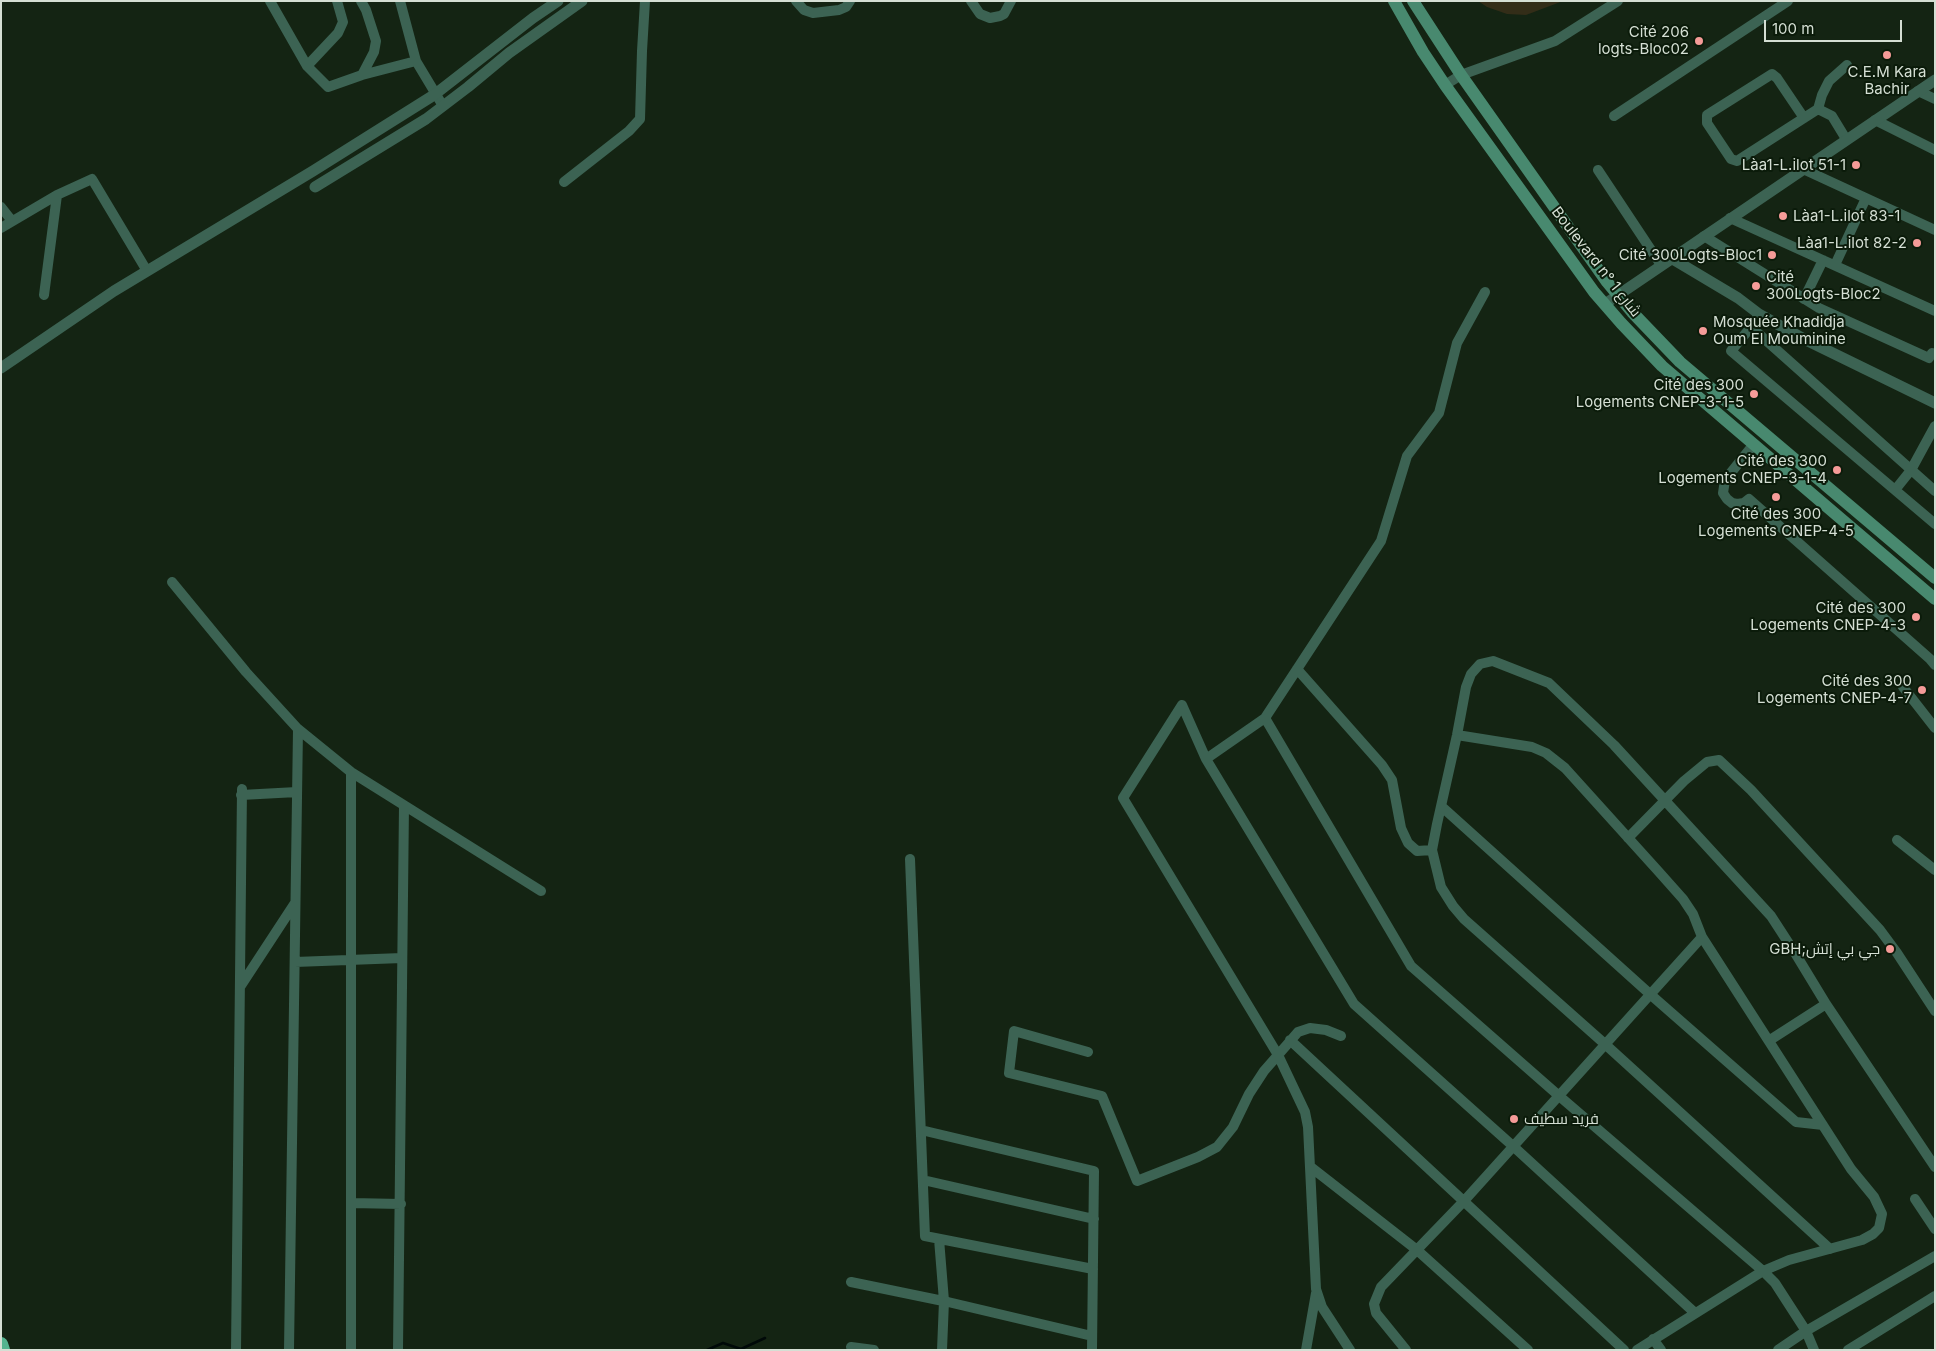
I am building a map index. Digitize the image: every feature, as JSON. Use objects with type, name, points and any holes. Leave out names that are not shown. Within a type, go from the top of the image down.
[{"type":"highway","points":[[1,1344],[3,1350]]},
{"type":"main road","name":"Boulevard n° شارع 1","points":[[1394,1],[1423,52],[1445,85],[1570,259],[1605,304],[1662,366],[1935,598]]},
{"type":"main road","name":"Boulevard n° شارع 1","points":[[1413,1],[1461,75],[1632,312],[1680,362],[1935,578]]},
{"type":"street","points":[[270,1],[307,66],[328,87],[362,75],[416,61]]},
{"type":"street","points":[[307,66],[338,33],[343,22],[338,1]]},
{"type":"street","points":[[361,1],[366,10],[376,41],[374,52],[362,75]]},
{"type":"street","points":[[400,1],[416,61],[434,94],[443,106]]},
{"type":"street","points":[[1,368],[114,291],[434,94],[558,1]]},
{"type":"street","points":[[564,182],[629,131],[640,119],[645,1]]},
{"type":"street","points":[[796,1],[804,10],[813,12],[839,10],[846,7],[850,1]]},
{"type":"street","points":[[971,1],[976,11],[984,17],[990,18],[1004,14],[1011,1]]},
{"type":"street","points":[[1445,85],[1461,75],[1555,41],[1618,1]]},
{"type":"street","points":[[1614,116],[1788,1]]},
{"type":"street","points":[[314,187],[411,129],[509,53],[579,2]]},
{"type":"street","points":[[1804,118],[1777,78],[1772,74],[1707,115],[1707,122],[1731,159],[1737,161],[1804,118],[1818,109],[1822,94],[1829,81],[1846,65]]},
{"type":"street","points":[[1605,304],[1935,80]]},
{"type":"street","points":[[1918,92],[1935,99]]},
{"type":"street","points":[[1818,109],[1832,116],[1846,139]]},
{"type":"street","points":[[1875,120],[1935,150]]},
{"type":"street","points":[[1803,169],[1935,230]]},
{"type":"street","points":[[1598,170],[1666,262],[1738,298],[1759,314],[1806,340],[1935,403]]},
{"type":"street","points":[[1,233],[2,228],[12,221],[56,195],[92,179],[147,271]]},
{"type":"street","points":[[44,295],[56,195]]},
{"type":"street","points":[[1835,265],[1866,198]]},
{"type":"street","points":[[1,207],[12,221]]},
{"type":"street","points":[[1730,218],[1935,311]]},
{"type":"street","points":[[1704,236],[1804,300],[1929,358],[1932,353],[1935,354]]},
{"type":"street","points":[[1804,300],[1823,260]]},
{"type":"street","points":[[1206,759],[1265,718],[1381,541],[1406,456],[1439,413],[1457,343],[1485,292]]},
{"type":"street","points":[[1759,314],[1731,351],[1935,524]]},
{"type":"street","points":[[1751,327],[1935,491]]},
{"type":"street","points":[[1895,490],[1911,470],[1935,426]]},
{"type":"street","points":[[1754,444],[1725,480],[1723,493],[1727,499],[1732,503],[1738,504],[1749,498],[1935,665]]},
{"type":"street","points":[[172,582],[246,672],[298,729],[351,772],[541,891]]},
{"type":"street","points":[[1830,1249],[1606,1045],[1464,919],[1441,888],[1432,850],[1466,687],[1471,674],[1480,664],[1493,661],[1549,682],[1614,745],[1770,916],[1826,1004],[1933,1160]]},
{"type":"street","points":[[1297,669],[1382,765],[1392,780],[1396,809],[1401,828],[1408,843],[1417,851],[1432,850]]},
{"type":"street","points":[[1903,687],[1935,728]]},
{"type":"street","points":[[1306,1350],[1316,1289],[1312,1168],[1305,1112],[1278,1055],[1122,798],[1182,705],[1206,759],[1354,1004],[1514,1147],[1694,1313]]},
{"type":"street","points":[[1265,718],[1411,966],[1763,1271],[1775,1283],[1806,1331],[1814,1350]]},
{"type":"street","points":[[289,1350],[298,729]]},
{"type":"street","points":[[1457,735],[1532,747],[1546,753],[1565,768],[1683,899],[1693,914],[1702,937],[1770,1040],[1851,1169],[1870,1190],[1882,1214],[1879,1228],[1873,1234],[1862,1240],[1789,1260],[1763,1271],[1637,1350]]},
{"type":"street","points":[[1628,838],[1684,781],[1707,762],[1719,760],[1770,810],[1880,930],[1934,1007]]},
{"type":"street","points":[[350,1350],[351,772]]},
{"type":"street","points":[[236,1350],[242,792],[297,792]]},
{"type":"street","points":[[398,1350],[404,804]]},
{"type":"street","points":[[1441,806],[1651,995],[1796,1122],[1824,1125]]},
{"type":"street","points":[[1897,840],[1935,870]]},
{"type":"street","points":[[910,859],[925,1236],[1093,1269]]},
{"type":"street","points":[[240,988],[295,903]]},
{"type":"street","points":[[1406,1350],[1376,1313],[1374,1304],[1381,1287],[1514,1147],[1558,1095],[1606,1045],[1702,937]]},
{"type":"street","points":[[295,962],[402,958]]},
{"type":"street","points":[[1770,1040],[1826,1004]]},
{"type":"street","points":[[1088,1052],[1014,1031],[1009,1073],[1102,1096],[1137,1181],[1217,1148],[1233,1127],[1248,1094],[1264,1071],[1298,1032],[1310,1028],[1326,1030],[1341,1036]]},
{"type":"street","points":[[1290,1040],[1624,1350]]},
{"type":"street","points":[[921,1130],[1094,1171],[1092,1350]]},
{"type":"street","points":[[1312,1168],[1417,1250],[1528,1350]]},
{"type":"street","points":[[923,1180],[1094,1219]]},
{"type":"street","points":[[1915,1200],[1935,1229]]},
{"type":"street","points":[[351,1203],[400,1204]]},
{"type":"street","points":[[939,1239],[944,1301],[942,1350]]},
{"type":"street","points":[[1778,1350],[1806,1331],[1935,1256]]},
{"type":"street","points":[[851,1282],[944,1301],[1092,1336]]},
{"type":"street","points":[[1316,1289],[1322,1307],[1350,1350]]},
{"type":"street","points":[[1848,1350],[1935,1296]]},
{"type":"street","points":[[1653,1339],[1661,1350]]},
{"type":"street","points":[[851,1346],[874,1350]]},
{"type":"shaded area","points":[[1478,1],[1563,1],[1526,15],[1507,14],[1487,7]]},
{"type":"waterway","points":[[707,1350],[723,1343],[741,1349],[765,1338]]},
{"type":"place","name":"Cité 206 logts-Bloc02","points":[[1699,41]]},
{"type":"place","name":"C.E.M Kara Bachir","points":[[1887,55]]},
{"type":"place","name":"Làa1-L.ilot 51-1","points":[[1856,165]]},
{"type":"place","name":"Làa1-L.ilot 83-1","points":[[1783,216]]},
{"type":"place","name":"Làa1-L.ilot 82-2","points":[[1917,243]]},
{"type":"place","name":"Cité 300Logts-Bloc1","points":[[1772,255]]},
{"type":"place","name":"Cité 300Logts-Bloc2","points":[[1756,286]]},
{"type":"place","name":"Mosquée Khadidja Oum El Mouminine","points":[[1703,331]]},
{"type":"place","name":"Cité des 300 Logements CNEP-3-1-5","points":[[1754,394]]},
{"type":"place","name":"Cité des 300 Logements CNEP-3-1-4","points":[[1837,470]]},
{"type":"place","name":"Cité des 300 Logements CNEP-4-5","points":[[1776,497]]},
{"type":"place","name":"Cité des 300 Logements CNEP-4-3","points":[[1916,617]]},
{"type":"place","name":"Cité des 300 Logements CNEP-4-7","points":[[1922,690]]},
{"type":"place","name":"GBH;جي بي إتش","points":[[1890,949]]},
{"type":"place","name":"فريد سطيف","points":[[1514,1119]]}]
